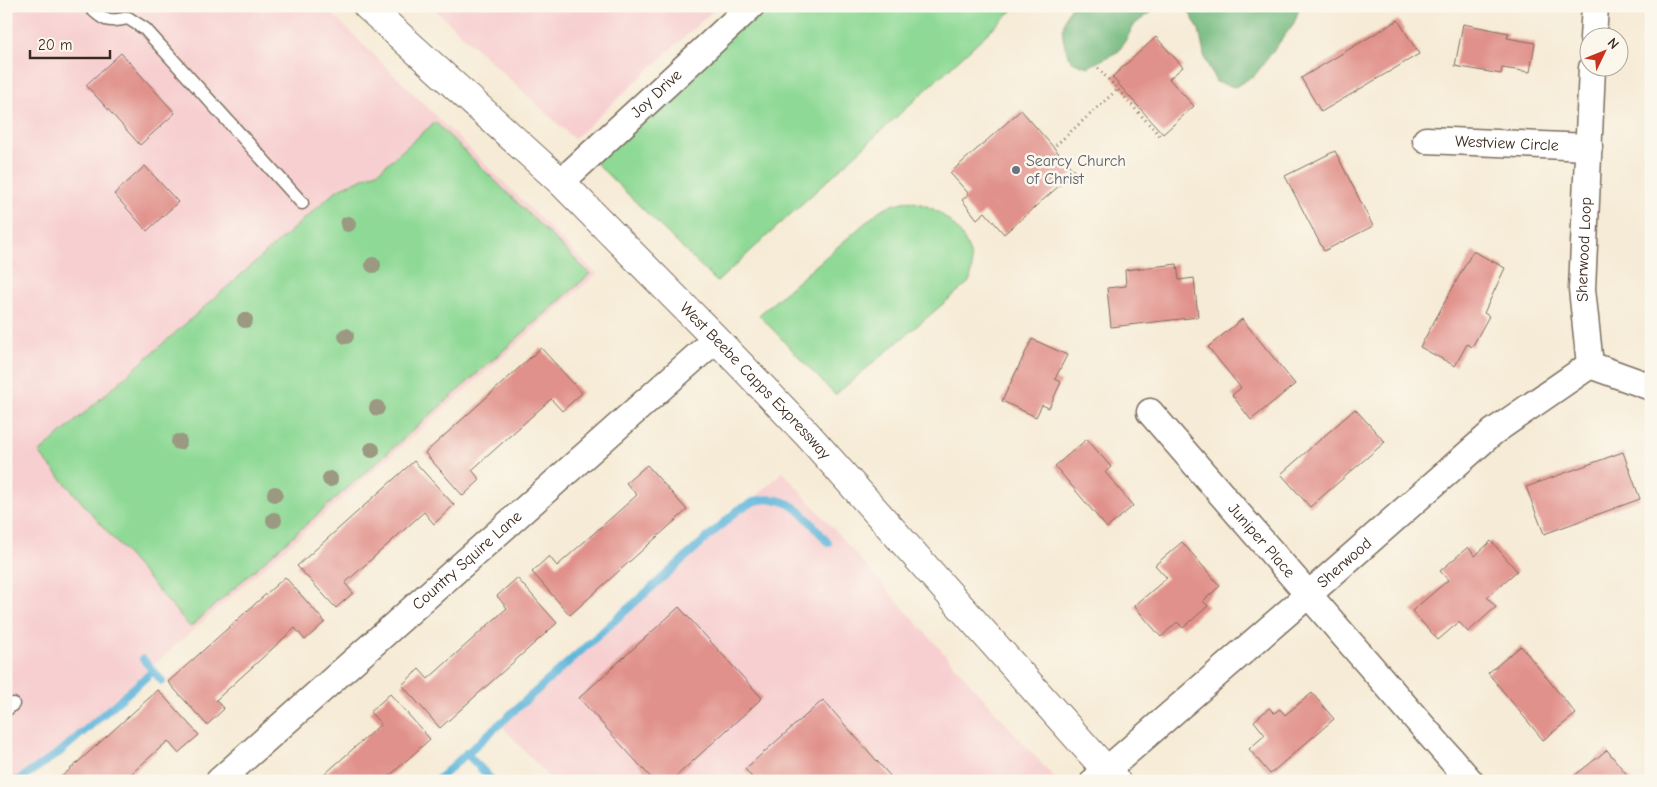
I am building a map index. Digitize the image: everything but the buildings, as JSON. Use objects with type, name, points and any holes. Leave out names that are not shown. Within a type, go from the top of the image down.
[{"type":"main road","name":"West Beebe Capps Expressway","points":[[367,6],[561,182],[716,338],[807,434],[1105,777]]},
{"type":"street","name":"Joy Drive","points":[[561,182],[751,6]]},
{"type":"street","points":[[1594,28],[1595,6]]},
{"type":"street","name":"Sherwood Loop","points":[[1590,365],[1582,289],[1592,78]]},
{"type":"street","name":"Westview Circle","points":[[1426,140],[1589,147]]},
{"type":"street","name":"Country Squire Lane","points":[[219,781],[716,338]]},
{"type":"street","points":[[1590,365],[1651,387]]},
{"type":"street","name":"Sherwood","points":[[1105,777],[1493,432],[1590,365]]},
{"type":"street","name":"Juniper Place","points":[[1150,412],[1470,781]]},
{"type":"lane","points":[[88,6],[101,18],[114,22],[128,18],[145,29],[302,203]]},
{"type":"path","points":[[1098,68],[1160,136]]},
{"type":"path","points":[[1056,145],[1118,89]]},
{"type":"shaded area","points":[[6,6],[324,6],[597,274],[22,781],[6,781]]},
{"type":"shaded area","points":[[431,6],[718,6],[574,139]]},
{"type":"shaded area","points":[[783,472],[1057,781],[552,781],[501,725]]},
{"type":"green space","points":[[761,6],[1017,6],[717,282],[593,160]]},
{"type":"green space","points":[[1071,6],[1174,6],[1156,8],[1135,24],[1119,51],[1088,67],[1071,61],[1063,40],[1063,28]]},
{"type":"green space","points":[[1186,6],[1300,6],[1294,23],[1255,75],[1235,87],[1216,82],[1205,59],[1199,30]]},
{"type":"green space","points":[[435,122],[590,274],[190,627],[39,453],[337,190],[379,171]]},
{"type":"green space","points":[[907,201],[933,209],[958,230],[969,250],[972,271],[969,282],[835,395],[759,315],[880,210]]},
{"type":"waterway","points":[[436,781],[738,510],[756,501],[780,500],[789,504],[806,517],[828,543]]},
{"type":"waterway","points":[[143,659],[162,681]]},
{"type":"waterway","points":[[17,781],[60,752],[153,671]]},
{"type":"waterway","points":[[466,753],[490,778]]},
{"type":"place","name":"Searcy Church of Christ","points":[[1016,170]]}]
